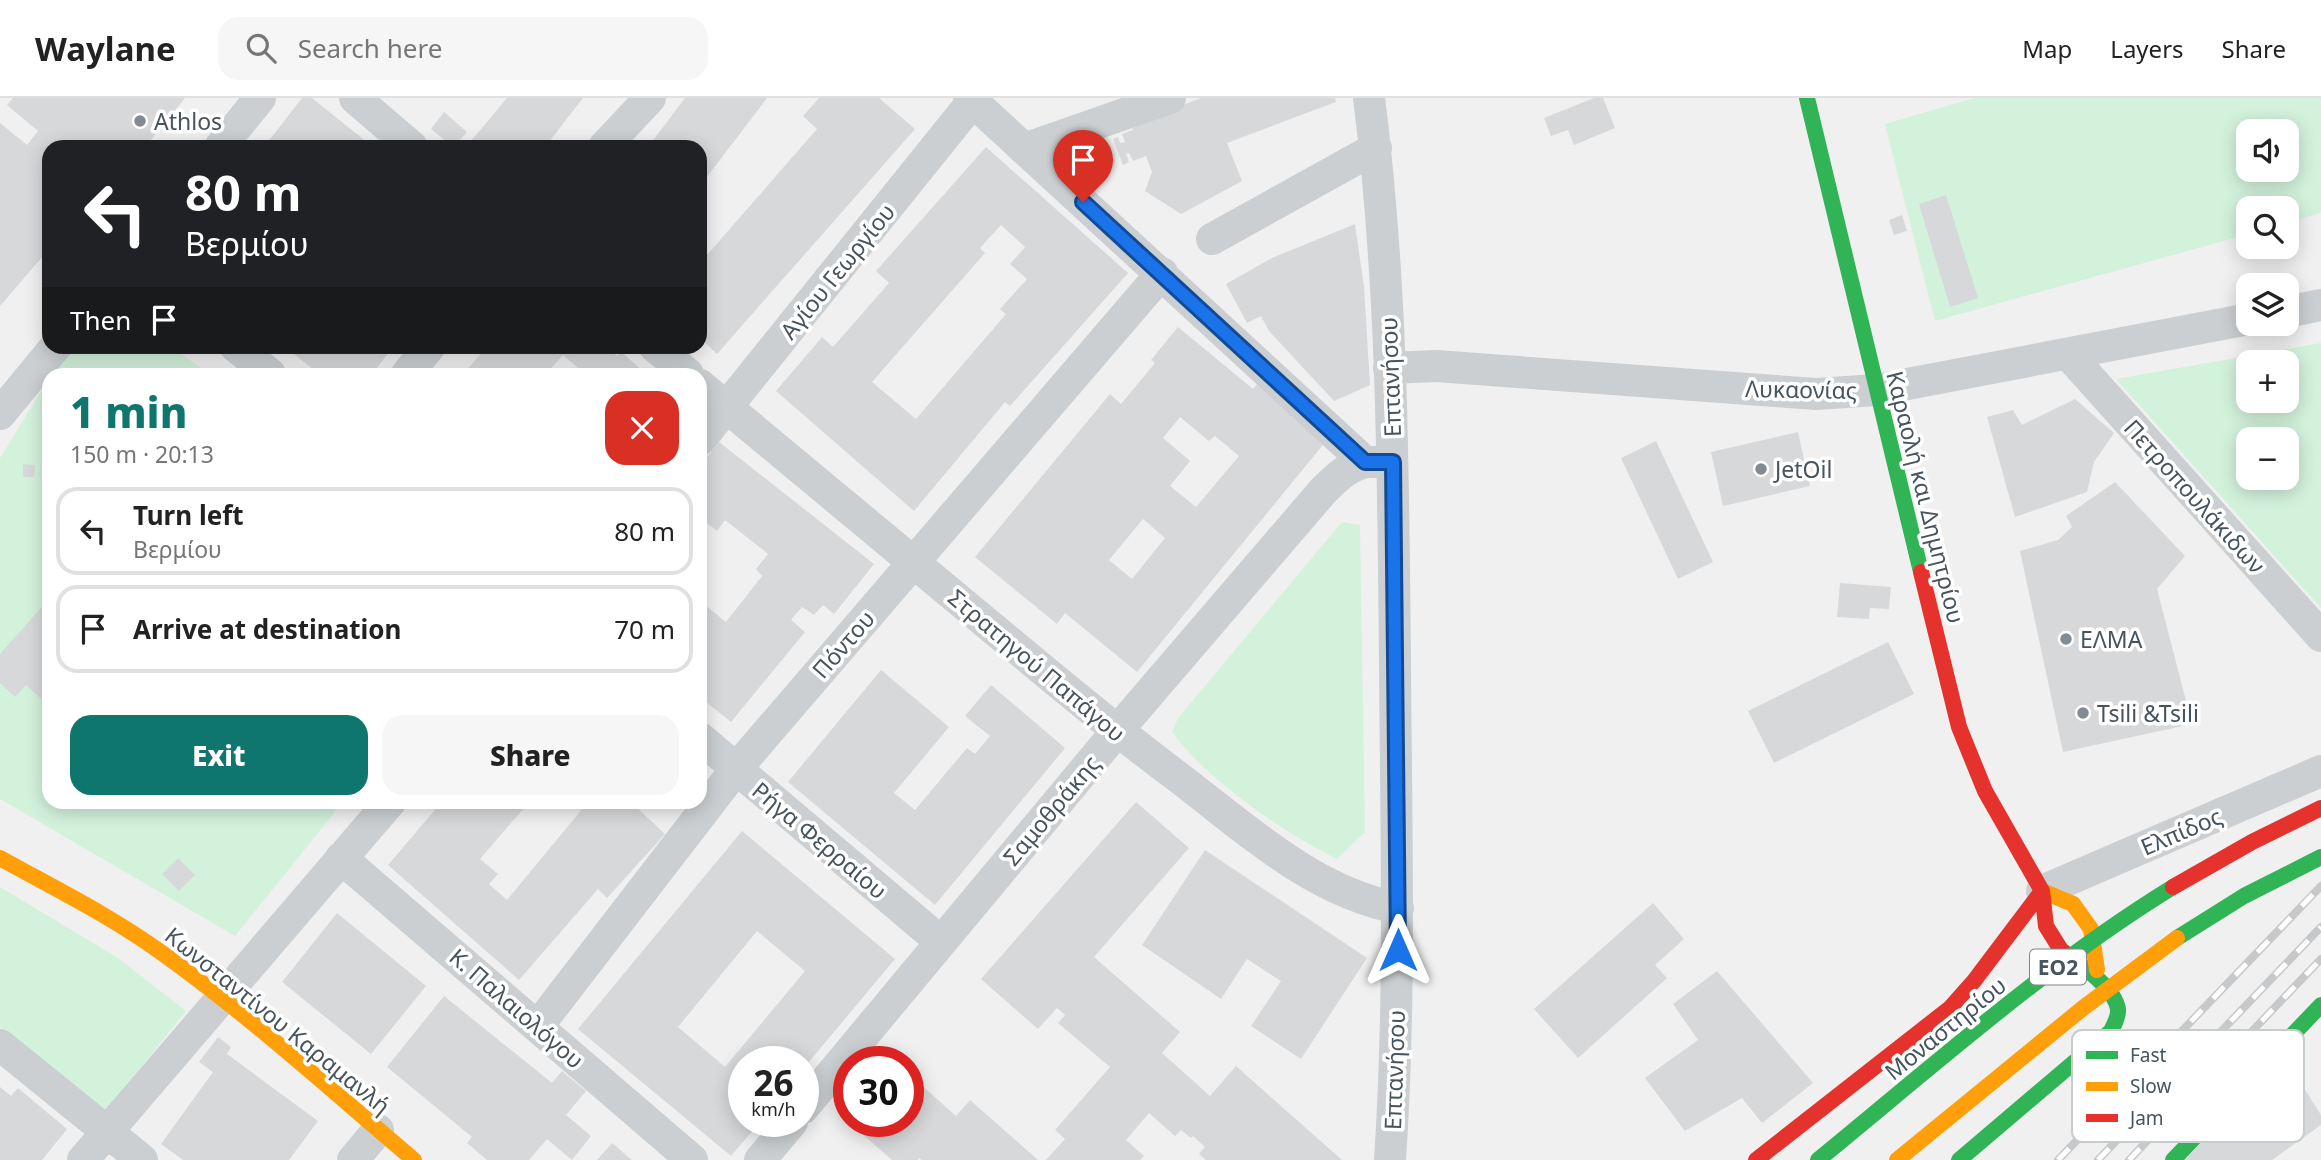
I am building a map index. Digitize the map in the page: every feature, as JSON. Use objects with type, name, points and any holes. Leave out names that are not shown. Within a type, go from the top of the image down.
[{"type":"main road","name":"Καραολή και Δημητρίου","points":[[1807,98],[1959,727],[1985,790],[2042,891]]},
{"type":"main road","name":"Μοναστηρίου","points":[[1818,1160],[2043,977],[2140,908],[2236,850],[2321,808]]},
{"type":"main road","name":"ΕΟ2","points":[[1897,1160],[2072,1016],[2157,952],[2252,891],[2321,857]]},
{"type":"main road","name":"Κωνσταντίνου Καραμανλή","points":[[0,858],[122,926],[161,952],[414,1160]]},
{"type":"main road","points":[[2042,891],[2046,926],[2061,950],[2097,976],[2118,1007],[2116,1022],[2112,1030]]},
{"type":"main road","points":[[2042,891],[2073,904],[2091,929],[2097,976]]},
{"type":"main road","points":[[1756,1160],[1950,1008],[1974,981],[2042,891]]},
{"type":"main road","points":[[2298,1030],[2321,1006]]},
{"type":"main road","points":[[1959,1160],[2072,1064]]},
{"type":"main road","points":[[2173,1160],[2190,1142]]},
{"type":"street","points":[[226,140],[260,98]]},
{"type":"street","points":[[355,98],[404,140]]},
{"type":"street","points":[[611,140],[650,98]]},
{"type":"street","points":[[1024,149],[1170,98]]},
{"type":"street","name":"Επτανήσου","points":[[1369,98],[1376,148],[1390,368],[1379,462],[1398,908],[1396,1042],[1390,1160]]},
{"type":"street","points":[[971,99],[1162,273],[1379,462]]},
{"type":"street","name":"Αγίου Γεωργίου","points":[[707,432],[971,99]]},
{"type":"street","points":[[1212,239],[1376,148]]},
{"type":"street","name":"Πόντου","points":[[707,807],[736,769],[1162,273]]},
{"type":"street","points":[[2299,310],[2321,305]]},
{"type":"street","name":"Λυκαονίας","points":[[1390,368],[1436,366],[1815,394],[1876,390],[2236,322]]},
{"type":"street","points":[[0,414],[49,354]]},
{"type":"street","points":[[245,354],[262,368]]},
{"type":"street","points":[[412,368],[423,354]]},
{"type":"street","points":[[664,354],[681,368]]},
{"type":"street","name":"Πετροπουλάκιδων","points":[[2069,355],[2321,636]]},
{"type":"street","name":"Στρατηγού Παπάγου","points":[[707,391],[1117,731],[1293,863],[1355,897],[1398,908]]},
{"type":"street","name":"Σαμοθράκης","points":[[819,1088],[1117,731],[1323,491],[1352,465],[1379,462]]},
{"type":"street","name":"Ρήγα Φερραίου","points":[[707,744],[940,941]]},
{"type":"street","name":"Ελπίδος","points":[[2042,891],[2321,771]]},
{"type":"street","points":[[83,1160],[384,809]]},
{"type":"street","name":"Πόντου","points":[[538,1026],[705,809]]},
{"type":"street","name":"Κ. Παλαιολόγου","points":[[341,858],[692,1160]]},
{"type":"street","points":[[0,1045],[142,1160]]},
{"type":"street","points":[[353,1160],[378,1130]]},
{"type":"street","points":[[760,1160],[779,1137]]},
{"type":"green space","points":[[1974,98],[2321,98],[2321,213],[2299,219],[2299,196],[2236,196],[2236,238],[1935,321],[1885,124]]},
{"type":"green space","points":[[2321,343],[2321,608],[2116,379],[2236,358],[2236,413],[2299,413],[2299,350],[2281,350]]},
{"type":"green space","points":[[64,354],[182,354],[201,368],[55,368]]},
{"type":"green space","points":[[42,389],[42,809],[337,809],[235,936],[0,799],[0,458]]},
{"type":"green space","points":[[1342,522],[1360,525],[1365,832],[1337,859],[1294,835],[1248,804],[1205,768],[1172,732],[1178,718]]},
{"type":"green space","points":[[0,887],[118,958],[186,1011],[105,1112],[0,1027]]},
{"type":"building","points":[[13,98],[185,98],[151,140],[42,140],[42,257],[0,306],[0,123],[27,145],[38,131],[7,105]]},
{"type":"building","points":[[302,98],[312,98],[364,140],[269,140]]},
{"type":"building","points":[[507,98],[583,98],[550,140],[472,140]]},
{"type":"building","points":[[685,98],[767,98],[707,177],[707,140],[653,140]]},
{"type":"building","points":[[819,98],[879,98],[915,129],[717,354],[707,345],[707,255],[817,129],[803,116]]},
{"type":"building","points":[[1201,98],[1335,98],[1336,102],[1227,143],[1242,181],[1181,214],[1145,191],[1152,172],[1146,156],[1133,161],[1129,153],[1126,154],[1129,162],[1123,165],[1113,139],[1118,137],[1120,143],[1125,142],[1122,134],[1133,130],[1131,125]]},
{"type":"building","points":[[1594,98],[1603,98],[1615,128],[1574,145],[1568,130],[1551,136],[1544,118]]},
{"type":"building","points":[[444,112],[467,132],[460,140],[444,140],[431,129]]},
{"type":"building","points":[[986,147],[1128,273],[1010,406],[1005,402],[914,511],[776,391],[822,337],[833,347],[889,283],[876,271]],"holes":[[[1001,225],[1025,247],[1010,264],[1027,279],[1000,309],[1006,314],[916,419],[872,382],[985,253],[980,248]]]},
{"type":"building","points":[[1946,195],[1978,298],[1950,307],[1919,204]]},
{"type":"building","points":[[1902,215],[1907,231],[1894,235],[1889,220]]},
{"type":"building","points":[[1355,224],[1364,287],[1370,385],[1334,401],[1269,331],[1261,316],[1247,323],[1226,284],[1272,258]]},
{"type":"building","points":[[1178,327],[1253,389],[1262,378],[1331,435],[1137,672],[1065,613],[1057,624],[975,557],[1110,394],[1121,404],[1155,363],[1151,360]],"holes":[[[1180,417],[1209,441],[1215,436],[1239,456],[1196,507],[1170,486],[1190,461],[1163,438]],[[1143,519],[1165,538],[1132,579],[1109,560]]]},
{"type":"building","points":[[294,354],[388,354],[377,368],[312,368]]},
{"type":"building","points":[[481,354],[623,354],[640,368],[578,368],[563,355],[551,368],[468,368]]},
{"type":"building","points":[[2075,399],[2114,433],[2094,462],[2087,492],[2015,517],[1987,417],[2013,410],[2022,425]]},
{"type":"building","name":"JetOil","points":[[1798,432],[1810,486],[1723,506],[1711,452]]},
{"type":"building","points":[[1656,441],[1713,562],[1678,579],[1621,458]]},
{"type":"building","points":[[719,442],[874,564],[834,614],[823,605],[814,615],[802,607],[791,620],[805,632],[731,722],[707,703],[707,607],[726,622],[762,576],[756,569],[768,554],[725,520],[717,531],[707,523],[707,457]]},
{"type":"building","points":[[23,464],[35,465],[34,477],[23,477]]},
{"type":"building","points":[[2115,482],[2185,556],[2157,589],[2192,724],[2063,752],[2020,551],[2058,540],[2072,527],[2066,516]]},
{"type":"building","points":[[1840,583],[1891,587],[1889,609],[1870,608],[1869,619],[1837,617]]},
{"type":"building","points":[[42,607],[42,699],[26,685],[15,697],[0,683],[0,654]]},
{"type":"building","points":[[1888,642],[1914,694],[1774,763],[1748,711]]},
{"type":"building","points":[[881,670],[949,727],[894,793],[915,810],[967,748],[975,754],[990,736],[965,716],[991,685],[1065,748],[935,905],[788,782]]},
{"type":"building","points":[[1136,802],[1189,848],[1094,957],[1180,1032],[1162,1053],[1210,1096],[1236,1066],[1342,1160],[1206,1160],[1199,1154],[1205,1147],[1193,1136],[1191,1138],[1181,1130],[1175,1136],[1149,1113],[1126,1140],[1144,1156],[1140,1160],[1046,1160],[1065,1139],[1055,1130],[1110,1067],[1058,1023],[1065,1015],[1057,1008],[1038,1029],[981,979]]},
{"type":"building","points":[[436,809],[523,809],[480,859],[498,874],[489,884],[507,900],[582,809],[638,809],[665,834],[607,898],[598,889],[519,980],[388,865]]},
{"type":"building","points":[[742,831],[895,959],[819,1050],[819,1046],[742,1046],[805,971],[757,931],[678,1027],[725,1067],[728,1063],[728,1137],[747,1137],[731,1156],[578,1029]]},
{"type":"building","points":[[1205,850],[1367,958],[1301,1059],[1251,1026],[1281,981],[1247,959],[1221,999],[1142,945]]},
{"type":"building","points":[[178,858],[195,875],[179,891],[162,874]]},
{"type":"building","points":[[1653,903],[1684,939],[1655,965],[1667,978],[1578,1058],[1534,1009]]},
{"type":"building","points":[[337,913],[426,986],[371,1054],[282,982]]},
{"type":"building","points":[[1717,971],[1813,1083],[1762,1123],[1742,1098],[1685,1131],[1645,1078],[1698,1040],[1673,1004]]},
{"type":"building","points":[[444,996],[552,1083],[562,1071],[586,1091],[566,1115],[591,1136],[572,1160],[547,1139],[529,1160],[487,1160],[467,1143],[472,1137],[387,1067]]},
{"type":"building","points":[[218,1037],[231,1047],[227,1054],[318,1121],[289,1160],[183,1160],[161,1144],[213,1072],[199,1062]]},
{"type":"building","points":[[0,1087],[11,1096],[18,1088],[67,1129],[42,1160],[0,1160]]},
{"type":"building","points":[[924,1087],[956,1116],[970,1100],[1038,1160],[919,1158],[892,1160],[866,1137],[924,1137]]},
{"type":"building","points":[[2304,1088],[2321,1115],[2321,1125],[2304,1137]]},
{"type":"building","points":[[2202,1142],[2297,1142],[2272,1160],[2185,1160]]},
{"type":"building","points":[[612,1143],[632,1160],[597,1160]]},
{"type":"railway","points":[[2183,1030],[2321,886]]},
{"type":"railway","points":[[2222,1030],[2321,927]]},
{"type":"railway","points":[[2253,1030],[2321,959]]},
{"type":"railway","points":[[2058,1160],[2075,1142]]},
{"type":"railway","points":[[2098,1160],[2115,1142]]},
{"type":"railway","points":[[2129,1160],[2146,1142]]},
{"type":"traffic: fast","points":[[1807,98],[1921,572]]},
{"type":"traffic: fast","points":[[2177,938],[2244,896],[2321,857]]},
{"type":"traffic: fast","points":[[1818,1160],[2035,983],[2080,949],[2173,887]]},
{"type":"traffic: fast","points":[[2072,958],[2100,981],[2116,1002],[2118,1015],[2111,1030]]},
{"type":"traffic: fast","points":[[2297,1030],[2321,1005]]},
{"type":"traffic: fast","points":[[1959,1160],[2072,1064]]},
{"type":"traffic: fast","points":[[2173,1160],[2190,1142]]},
{"type":"traffic: slow","points":[[0,858],[103,915],[195,977],[414,1160]]},
{"type":"traffic: slow","points":[[2042,891],[2073,904],[2091,929],[2097,970]]},
{"type":"traffic: slow","points":[[1897,1160],[2083,1008],[2177,938]]},
{"type":"traffic: jam","points":[[1921,572],[1959,727],[1985,791],[2042,891],[2046,926],[2061,950],[2072,958]]},
{"type":"traffic: jam","points":[[2173,887],[2252,842],[2321,808]]},
{"type":"traffic: jam","points":[[1756,1160],[1950,1008],[1974,981],[2042,891]]},
{"type":"place","name":"Athlos","points":[[140,121]]},
{"type":"place","name":"JetOil","points":[[1761,469]]},
{"type":"place","name":"ΕΛΜΑ","points":[[2066,639]]},
{"type":"place","name":"Tsili &Tsili","points":[[2083,713]]},
{"type":"route","points":[[1083,202],[1365,462],[1393,462],[1398,950]]}]
